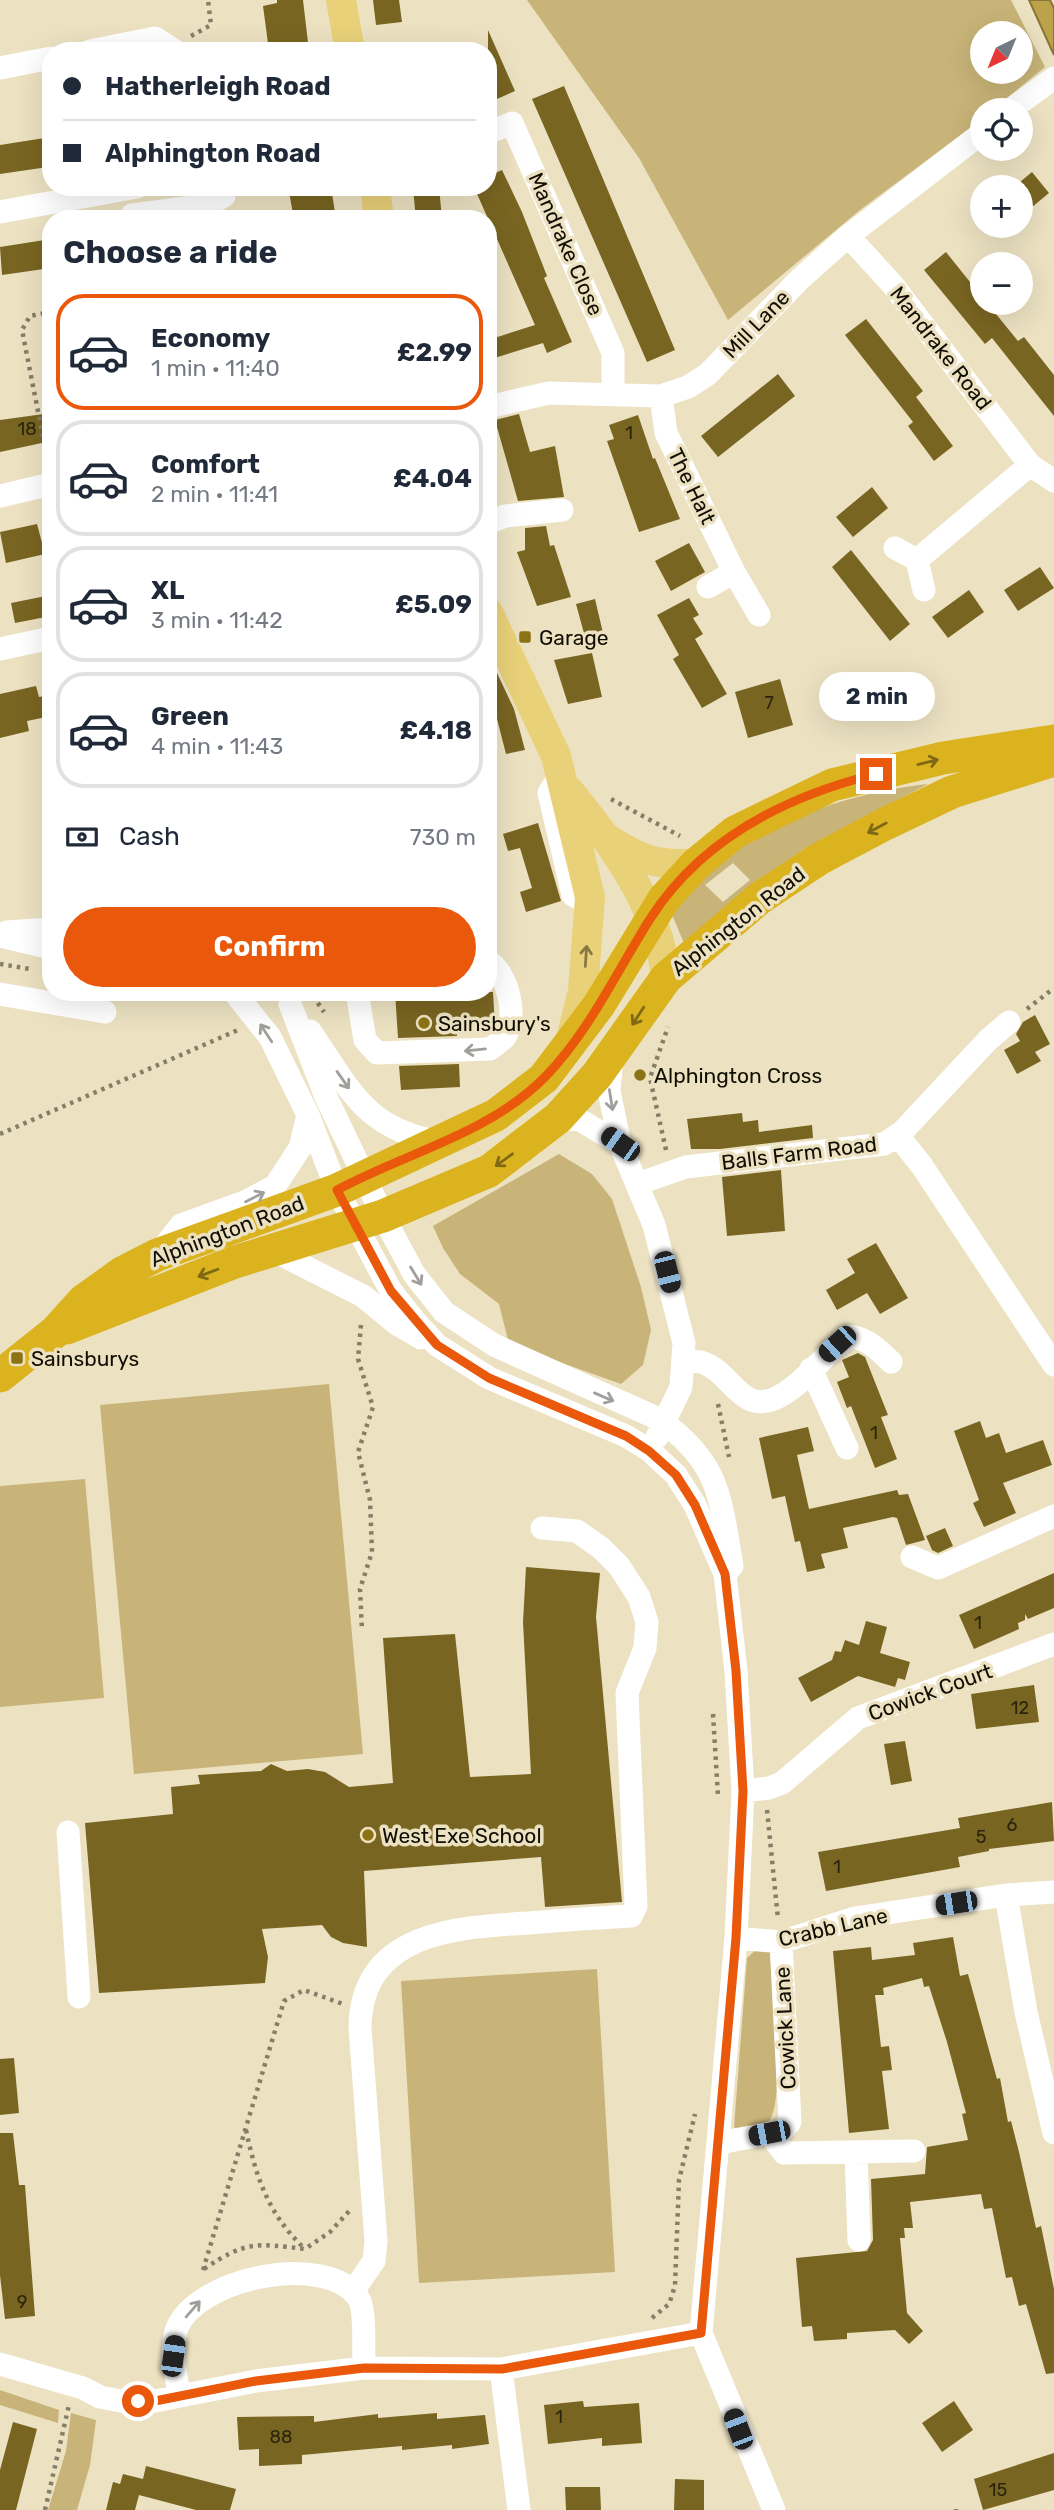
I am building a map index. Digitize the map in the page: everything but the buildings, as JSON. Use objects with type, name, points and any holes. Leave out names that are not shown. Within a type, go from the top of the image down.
[{"type":"highway","name":"Alphington Road","points":[[0,1376],[55,1332],[83,1301],[121,1273],[158,1255],[350,1183],[496,1115],[544,1077],[569,1046],[598,1005],[690,851],[832,785],[943,758],[1054,741]]},
{"type":"highway","name":"Alphington Road","points":[[55,1332],[272,1251],[369,1221],[489,1171],[558,1118],[612,1055],[667,978],[760,898],[819,859],[952,792],[1054,760]]},
{"type":"main road","points":[[341,0],[348,42]]},
{"type":"main road","points":[[497,621],[563,780],[589,904],[583,992],[569,1046]]},
{"type":"main road","points":[[563,780],[608,839],[652,916],[667,978]]},
{"type":"main road","points":[[608,839],[641,860],[673,865],[690,851]]},
{"type":"street","points":[[135,42],[155,38],[162,42]]},
{"type":"street","points":[[0,68],[42,60]]},
{"type":"street","points":[[1026,98],[1046,83]]},
{"type":"street","name":"Mandrake Close","points":[[497,129],[513,123],[613,353],[614,394]]},
{"type":"street","name":"Mill Lane","points":[[497,405],[549,393],[661,396],[688,387],[708,374],[799,280],[848,236],[970,142]]},
{"type":"street","points":[[0,212],[87,196]]},
{"type":"street","points":[[170,210],[208,205],[224,196]]},
{"type":"street","name":"Mandrake Road","points":[[848,236],[909,306],[1030,465],[1054,481]]},
{"type":"street","name":"The Halt","points":[[661,396],[666,433],[734,572],[759,615]]},
{"type":"street","points":[[917,560],[1030,465]]},
{"type":"street","points":[[0,496],[42,486]]},
{"type":"street","points":[[497,519],[505,516],[562,510]]},
{"type":"street","points":[[895,548],[917,560],[924,590]]},
{"type":"street","points":[[708,587],[734,572]]},
{"type":"street","points":[[0,649],[42,640]]},
{"type":"street","points":[[0,934],[42,930]]},
{"type":"street","points":[[0,934],[42,946]]},
{"type":"street","points":[[358,1001],[365,1040],[377,1054],[490,1049],[505,1037],[510,1016],[504,978],[497,971]]},
{"type":"street","points":[[0,994],[105,1012]]},
{"type":"street","points":[[241,1001],[270,1037],[308,1115],[350,1183],[369,1221],[391,1291],[437,1345]]},
{"type":"street","points":[[287,1001],[326,1097],[350,1183],[369,1221],[444,1312],[466,1328],[494,1345],[665,1423],[681,1434],[698,1453],[718,1489],[732,1566],[725,1574]]},
{"type":"street","points":[[288,1001],[373,1118],[413,1137],[441,1142]]},
{"type":"street","points":[[894,1139],[988,1040],[1009,1022]]},
{"type":"street","points":[[612,1055],[608,1091],[620,1144],[662,1249],[684,1343],[681,1387],[649,1451]]},
{"type":"street","points":[[158,1255],[181,1226],[247,1201],[275,1186],[300,1149],[308,1115]]},
{"type":"street","points":[[558,1118],[580,1120],[620,1144]]},
{"type":"street","name":"Balls Farm Road","points":[[637,1184],[686,1167],[860,1147],[894,1139],[903,1142],[922,1166],[1054,1365]]},
{"type":"street","points":[[272,1251],[363,1296],[412,1334],[437,1345],[489,1378],[626,1436],[649,1451],[676,1475],[695,1505],[725,1574],[753,1790],[736,1938],[719,2143],[710,2208],[701,2333],[774,2510]]},
{"type":"street","points":[[684,1362],[701,1362],[722,1374],[743,1396],[760,1403],[776,1398],[794,1386],[851,1336],[875,1346],[891,1362]]},
{"type":"street","points":[[811,1369],[847,1448]]},
{"type":"street","points":[[912,1557],[938,1568],[1054,1516]]},
{"type":"street","points":[[353,2291],[374,2261],[376,2241],[360,2010],[372,1977],[395,1956],[431,1934],[477,1926],[631,1916],[636,1906],[627,1693],[645,1648],[647,1622],[639,1597],[619,1566],[601,1548],[577,1531],[559,1527],[542,1528]]},
{"type":"street","name":"Cowick Court","points":[[753,1790],[791,1777],[858,1718],[1054,1644]]},
{"type":"street","points":[[68,1832],[79,1997]]},
{"type":"street","name":"Crabb Lane","points":[[736,1938],[781,1942],[855,1919],[1006,1895],[1054,1892]]},
{"type":"street","points":[[1006,1895],[1026,2012],[1054,2133]]},
{"type":"street","name":"Cowick Lane","points":[[769,2133],[782,2131],[790,2122],[781,1942]]},
{"type":"street","points":[[719,2143],[769,2133],[784,2152],[914,2151]]},
{"type":"street","points":[[856,2153],[859,2240]]},
{"type":"street","points":[[179,2395],[173,2356],[177,2329],[212,2292],[257,2277],[303,2274],[344,2284],[353,2291],[361,2302],[364,2368]]},
{"type":"street","points":[[0,2364],[121,2401],[155,2401],[256,2381],[364,2368],[502,2369],[701,2333]]},
{"type":"street","points":[[502,2369],[519,2510]]},
{"type":"path","points":[[184,42],[211,24],[208,0]]},
{"type":"path","points":[[42,314],[30,316],[22,330],[42,429]]},
{"type":"path","points":[[606,792],[612,800],[652,818],[690,851]]},
{"type":"path","points":[[1009,1022],[1054,988]]},
{"type":"path","points":[[671,1021],[650,1078],[673,1173]]},
{"type":"path","points":[[0,1134],[242,1028]]},
{"type":"path","points":[[361,1323],[358,1359],[373,1407],[358,1452],[370,1500],[372,1552],[360,1590],[362,1631]]},
{"type":"path","points":[[710,1367],[730,1463]]},
{"type":"path","points":[[713,1713],[716,1789],[720,1803]]},
{"type":"path","points":[[753,1790],[781,1942]]},
{"type":"path","points":[[203,2270],[284,2001],[304,1990],[360,2010]]},
{"type":"path","points":[[646,2322],[668,2304],[673,2294],[679,2180],[699,2101]]},
{"type":"path","points":[[246,2129],[255,2174],[269,2206],[285,2230],[305,2249]]},
{"type":"path","points":[[45,2510],[72,2396]]},
{"type":"shaded area","points":[[527,0],[1011,0],[1022,21],[970,21],[970,84],[1024,84],[1007,98],[970,98],[970,128],[860,210],[728,320],[639,158]]},
{"type":"shaded area","points":[[1029,0],[1050,0],[1054,8],[1054,55]]},
{"type":"shaded area","points":[[1033,43],[1045,67],[1033,77]]},
{"type":"shaded area","points":[[928,784],[804,849],[755,884],[684,943],[670,910],[728,855],[771,828],[796,817],[851,799]],"holes":[[[733,863],[750,880],[723,902],[705,885]]]},
{"type":"shaded area","points":[[559,1154],[592,1174],[612,1199],[641,1287],[651,1330],[643,1365],[621,1384],[509,1344],[499,1304],[460,1274],[433,1226]]},
{"type":"shaded area","points":[[329,1384],[363,1754],[134,1774],[100,1405]]},
{"type":"shaded area","points":[[85,1479],[104,1698],[0,1707],[0,1486]]},
{"type":"shaded area","points":[[759,1947],[770,1951],[777,2040],[777,2090],[769,2121],[757,2130],[741,2133],[734,2127],[747,1958]]},
{"type":"shaded area","points":[[597,1969],[615,2272],[419,2283],[401,1981]]},
{"type":"shaded area","points":[[0,2390],[59,2410],[58,2423],[0,2405]]},
{"type":"shaded area","points":[[71,2413],[96,2420],[90,2465],[77,2510],[48,2510],[66,2451]]},
{"type":"place","name":"Garage","points":[[525,637]]},
{"type":"place","name":"Sainsbury's","points":[[424,1023]]},
{"type":"place","name":"Alphington Cross","points":[[640,1075]]},
{"type":"place","name":"Sainsburys","points":[[17,1358]]},
{"type":"place","name":"West Exe School","points":[[368,1835]]},
{"type":"route","points":[[138,2401],[155,2401],[256,2381],[364,2368],[502,2369],[701,2333],[736,1938],[743,1791],[736,1671],[725,1574],[718,1563],[707,1526],[695,1505],[676,1475],[649,1451],[626,1436],[489,1378],[437,1345],[391,1291],[337,1190],[459,1135],[496,1115],[544,1077],[598,1005],[664,899],[709,851],[735,832],[775,810],[832,785],[876,774]]}]
